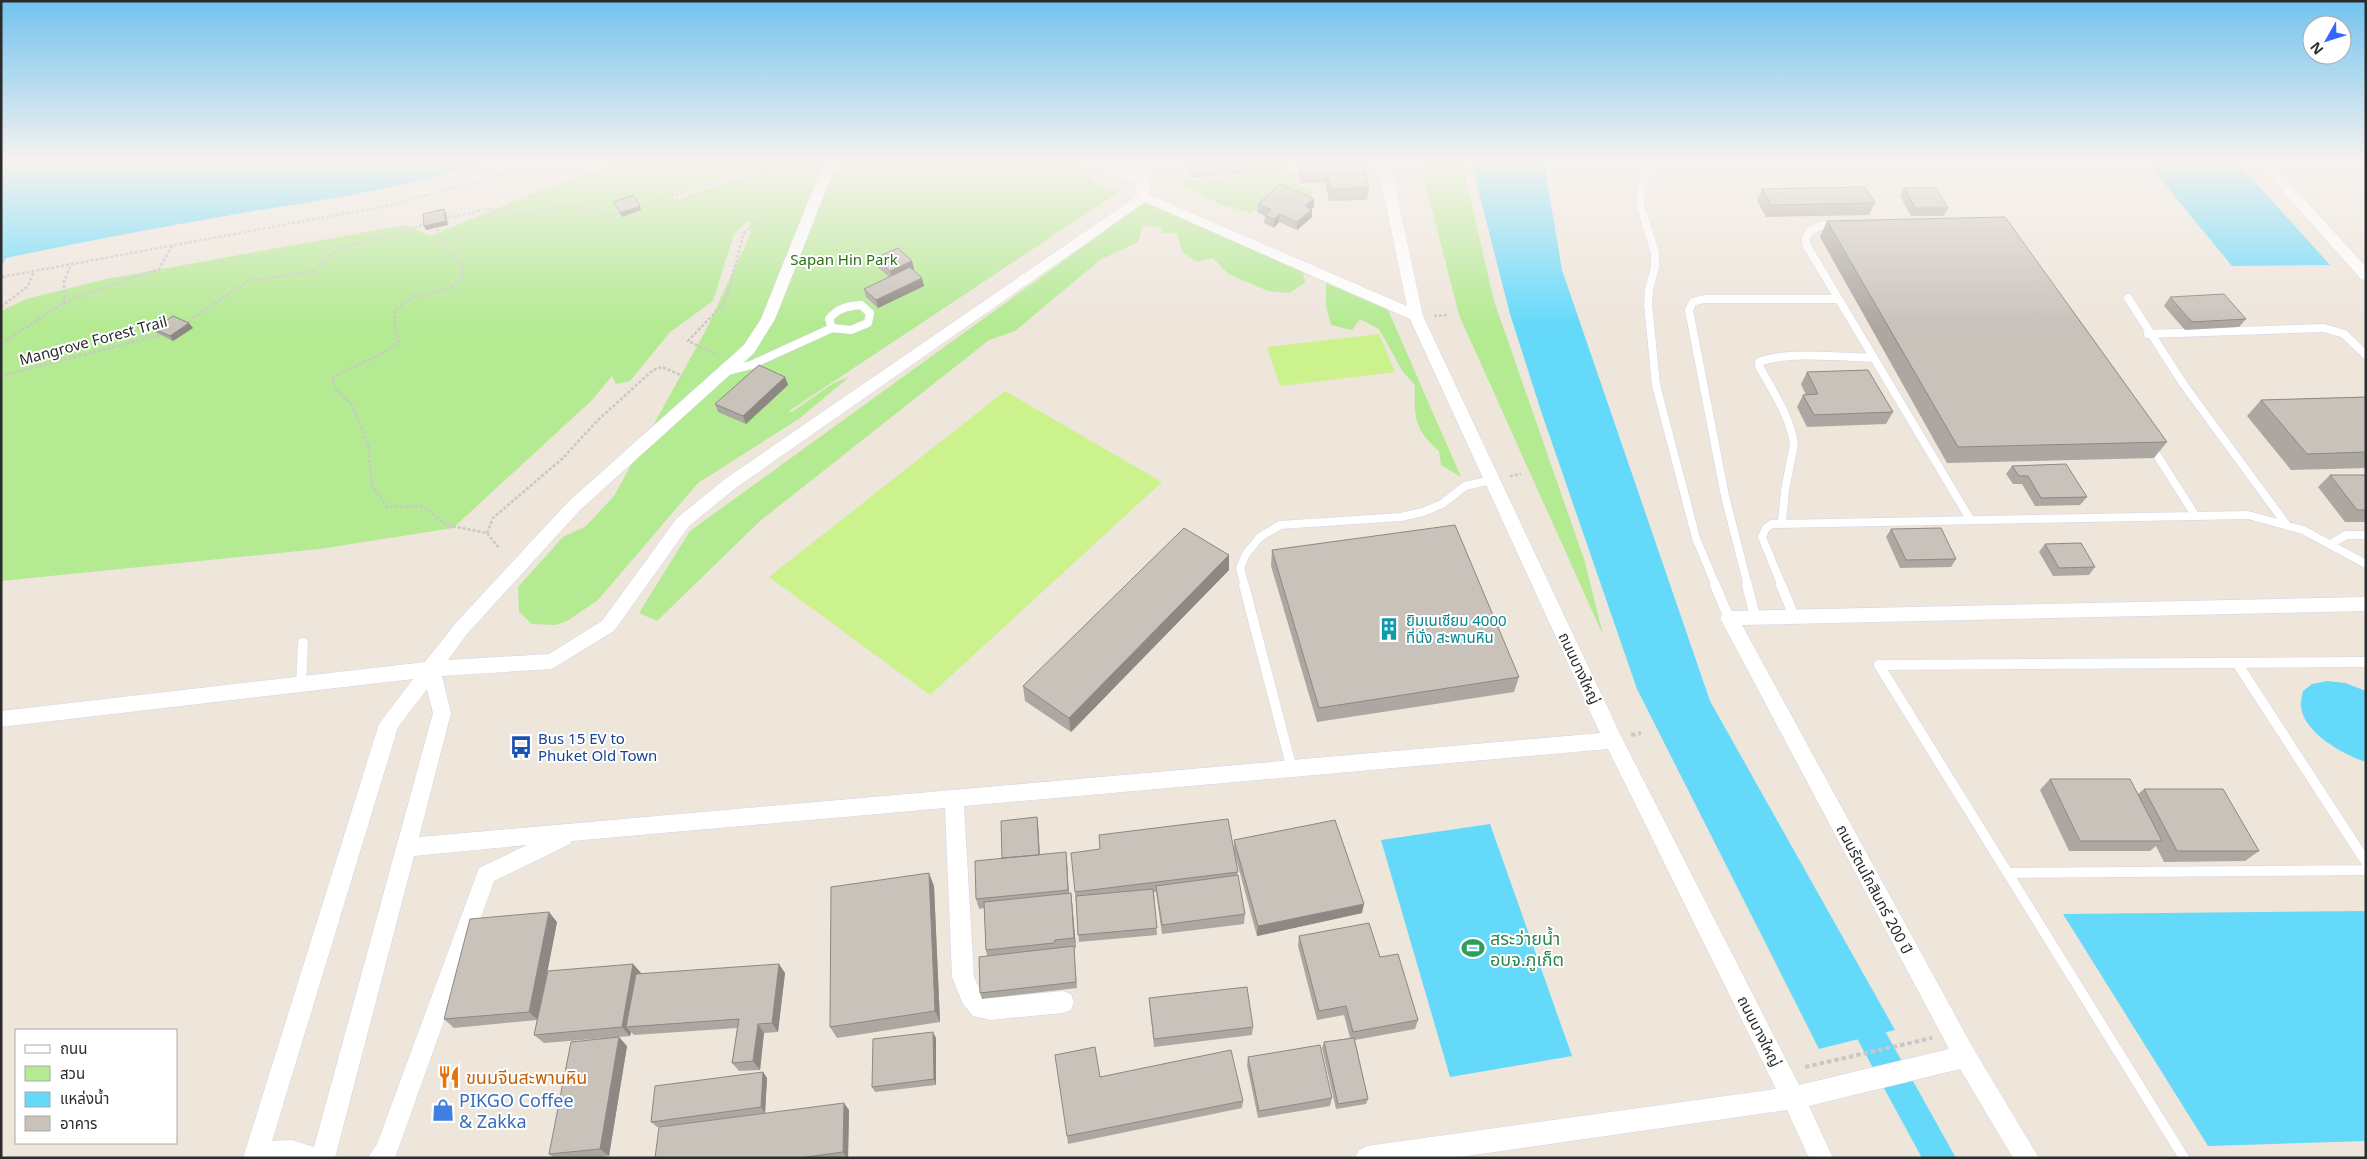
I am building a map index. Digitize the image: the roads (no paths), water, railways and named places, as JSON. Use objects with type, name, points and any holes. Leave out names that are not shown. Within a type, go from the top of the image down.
[{"type":"street","points":[[256,1158],[389,724],[461,629],[574,506],[749,349],[768,320],[809,216]]},
{"type":"street","points":[[1,719],[430,669],[552,661],[608,626],[683,522],[731,483],[1107,216]]},
{"type":"street","points":[[1200,216],[1416,316]]},
{"type":"street","name":"ถนนบางใหญ่","points":[[1395,216],[1416,316],[1614,740],[1793,1098],[1821,1158]]},
{"type":"street","points":[[2312,216],[2366,276]]},
{"type":"street","points":[[1729,618],[2366,604]]},
{"type":"street","name":"ถนนรัตนโกสินทร์ 200 ปี","points":[[1729,618],[1965,1056],[2027,1158]]},
{"type":"street","points":[[323,1158],[442,713],[430,669]]},
{"type":"street","points":[[406,847],[1614,740]]},
{"type":"street","points":[[954,799],[960,885],[963,977],[971,996],[981,1008],[991,1009],[1063,1002]]},
{"type":"street","points":[[380,1158],[386,1152],[486,875],[575,832]]},
{"type":"street","points":[[1367,1158],[1793,1098],[1965,1056]]},
{"type":"street","points":[[256,1158],[280,1151],[300,1152],[312,1158]]},
{"type":"lane","points":[[1643,216],[1654,253],[1655,267],[1649,289],[1648,304],[1656,385],[1696,538],[1729,618]]},
{"type":"lane","points":[[1846,223],[1818,227],[1808,232],[1805,240],[1838,299],[1970,519]]},
{"type":"lane","points":[[2128,298],[2148,334],[2286,524]]},
{"type":"lane","points":[[1755,616],[1726,496],[1689,310],[1694,302],[1704,299],[1838,299]]},
{"type":"lane","points":[[724,371],[751,365],[832,328],[846,331],[858,330],[868,324],[870,313],[861,305],[843,306],[834,312],[829,319],[832,328]]},
{"type":"lane","points":[[2148,334],[2324,328],[2344,334],[2366,355]]},
{"type":"lane","points":[[1782,522],[1785,490],[1794,444],[1793,437],[1759,362],[1763,358],[1770,357],[1874,358]]},
{"type":"lane","points":[[2147,439],[2195,515]]},
{"type":"lane","points":[[1292,769],[1240,568],[1243,555],[1267,531],[1280,524],[1402,518],[1442,504],[1465,486],[1492,480]]},
{"type":"lane","points":[[1794,616],[1762,537],[1766,528],[1772,524],[1782,522],[2248,515],[2286,524],[2331,544],[2366,564]]},
{"type":"lane","points":[[2331,544],[2346,535],[2366,535]]},
{"type":"lane","points":[[301,684],[303,643]]},
{"type":"lane","points":[[2184,1158],[1879,665],[2366,662]]},
{"type":"lane","points":[[2237,663],[2366,862]]},
{"type":"lane","points":[[2007,874],[2366,870]]},
{"type":"water","points":[[1,216],[225,216],[6,258],[1,267]]},
{"type":"water","points":[[1485,216],[1553,216],[1562,270],[1710,701],[1895,1030],[1819,1049],[1637,689],[1541,411],[1510,314]]},
{"type":"water","points":[[2191,216],[2286,216],[2330,265],[2232,266]]},
{"type":"water","points":[[2327,681],[2345,683],[2366,691],[2366,762],[2326,742],[2309,726],[2304,717],[2301,705],[2303,691],[2312,684]]},
{"type":"water","name":"สระว่ายน้ำ อบจ.ภูเก็ต","points":[[1490,824],[1572,1056],[1450,1077],[1381,840]]},
{"type":"water","points":[[2366,911],[2366,1141],[2208,1146],[2063,914]]},
{"type":"waterway","points":[[1856,1009],[1940,1158]]},
{"type":"place","name":"ยิมเนเซียม 4000 ที่นั่ง สะพานหิน","points":[[1389,629]]},
{"type":"place","name":"Bus 15 EV to Phuket Old Town","points":[[521,747]]},
{"type":"place","name":"สระว่ายน้ำ อบจ.ภูเก็ต","points":[[1473,948]]},
{"type":"place","name":"ขนมจีนสะพานหิน","points":[[449,1077]]},
{"type":"place","name":"PIKGO Coffee & Zakka","points":[[443,1110]]},
{"type":"park label","name":"Sapan Hin Park","points":[[844,259]]}]
